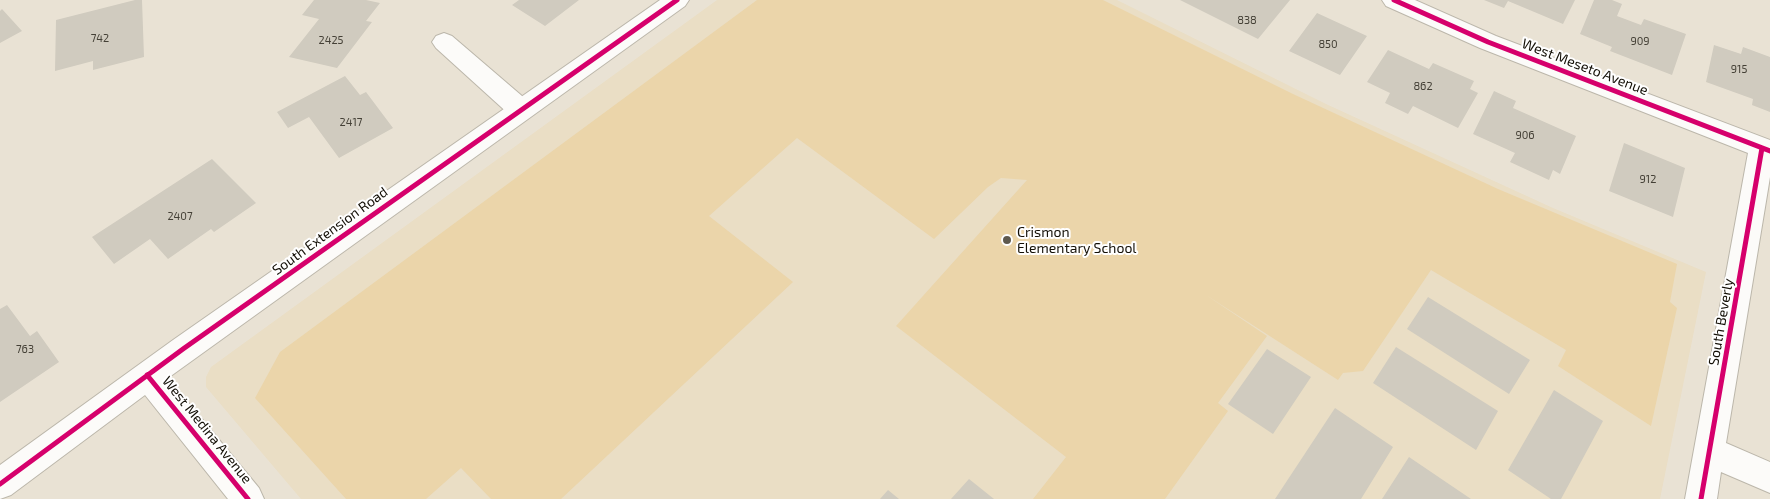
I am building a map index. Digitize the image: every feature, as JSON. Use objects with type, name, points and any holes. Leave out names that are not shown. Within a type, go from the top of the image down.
[{"type":"street","name":"South Extension Road","points":[[0,484],[520,109],[676,0]]},
{"type":"street","name":"West Meseto Avenue","points":[[1394,0],[1488,42],[1766,150]]},
{"type":"street","points":[[444,42],[520,109]]},
{"type":"street","name":"South Beverly","points":[[1701,499],[1766,150]]},
{"type":"street","name":"West Medina Avenue","points":[[148,376],[248,499]]},
{"type":"street","points":[[1710,451],[1770,478]]},
{"type":"shaded area","name":"Crismon Elementary School","points":[[717,0],[1117,0],[1326,104],[1553,208],[1706,272],[1660,499],[301,499],[206,387],[206,377],[211,367]]},
{"type":"shaded area","name":"Crismon Elementary School","points":[[757,0],[1103,0],[1293,94],[1498,189],[1677,264],[1670,302],[1677,308],[1651,426],[1558,366],[1566,350],[1431,270],[1363,371],[1343,373],[1338,380],[1206,295],[1267,336],[1218,403],[1228,411],[1165,499],[1033,499],[1066,457],[896,326],[1027,180],[1001,178],[988,187],[934,239],[797,138],[709,216],[793,282],[561,499],[491,499],[461,468],[426,499],[346,499],[255,398],[280,352]]},
{"type":"building","points":[[135,0],[142,0],[144,57],[93,70],[93,61],[55,71],[56,20]]},
{"type":"building","points":[[314,0],[366,0],[380,3],[366,21],[372,22],[337,68],[289,57],[319,19],[302,15]]},
{"type":"building","points":[[519,0],[579,0],[545,26],[512,5]]},
{"type":"building","points":[[1180,0],[1290,0],[1258,39]]},
{"type":"building","points":[[1484,0],[1575,0],[1563,24],[1508,1],[1504,8]]},
{"type":"building","points":[[1594,0],[1612,0],[1622,4],[1617,16],[1641,25],[1644,19],[1686,34],[1672,75],[1610,51],[1612,47],[1580,34]]},
{"type":"building","points":[[2,9],[22,31],[0,43],[0,11]]},
{"type":"building","points":[[1317,13],[1367,36],[1340,75],[1289,51]]},
{"type":"building","points":[[1714,45],[1741,54],[1743,47],[1770,57],[1770,112],[1752,105],[1753,99],[1706,82]]},
{"type":"building","points":[[1388,50],[1429,69],[1433,63],[1474,81],[1470,89],[1478,93],[1458,128],[1413,106],[1408,114],[1385,103],[1390,93],[1367,82]]},
{"type":"building","points":[[345,76],[360,95],[366,92],[393,128],[339,158],[309,117],[288,128],[277,112]]},
{"type":"building","points":[[1494,91],[1516,101],[1513,108],[1576,136],[1560,174],[1553,170],[1549,180],[1510,162],[1515,153],[1473,134]]},
{"type":"building","points":[[1624,143],[1685,168],[1673,217],[1609,191]]},
{"type":"building","points":[[212,159],[256,203],[214,232],[211,229],[168,259],[150,239],[114,264],[92,237]]},
{"type":"building","points":[[1428,297],[1530,360],[1509,394],[1407,329]]},
{"type":"building","points":[[7,305],[30,336],[37,331],[59,362],[0,402],[0,309]]},
{"type":"building","points":[[1396,347],[1498,411],[1476,450],[1373,383]]},
{"type":"building","points":[[1267,349],[1311,377],[1273,434],[1228,404]]},
{"type":"building","points":[[1554,390],[1603,421],[1561,499],[1551,499],[1508,470]]},
{"type":"building","points":[[1335,408],[1393,447],[1361,499],[1275,499]]},
{"type":"building","points":[[1409,457],[1471,499],[1382,499]]},
{"type":"building","points":[[969,479],[994,499],[951,499]]},
{"type":"building","points":[[888,490],[899,499],[880,499]]},
{"type":"cycle path","points":[[0,484],[183,349],[677,0]]},
{"type":"cycle path","points":[[1394,0],[1488,42],[1770,151]]},
{"type":"cycle path","points":[[1701,499],[1762,148]]},
{"type":"cycle path","points":[[147,375],[248,499]]},
{"type":"place","name":"Crismon Elementary School","points":[[1007,240]]}]
